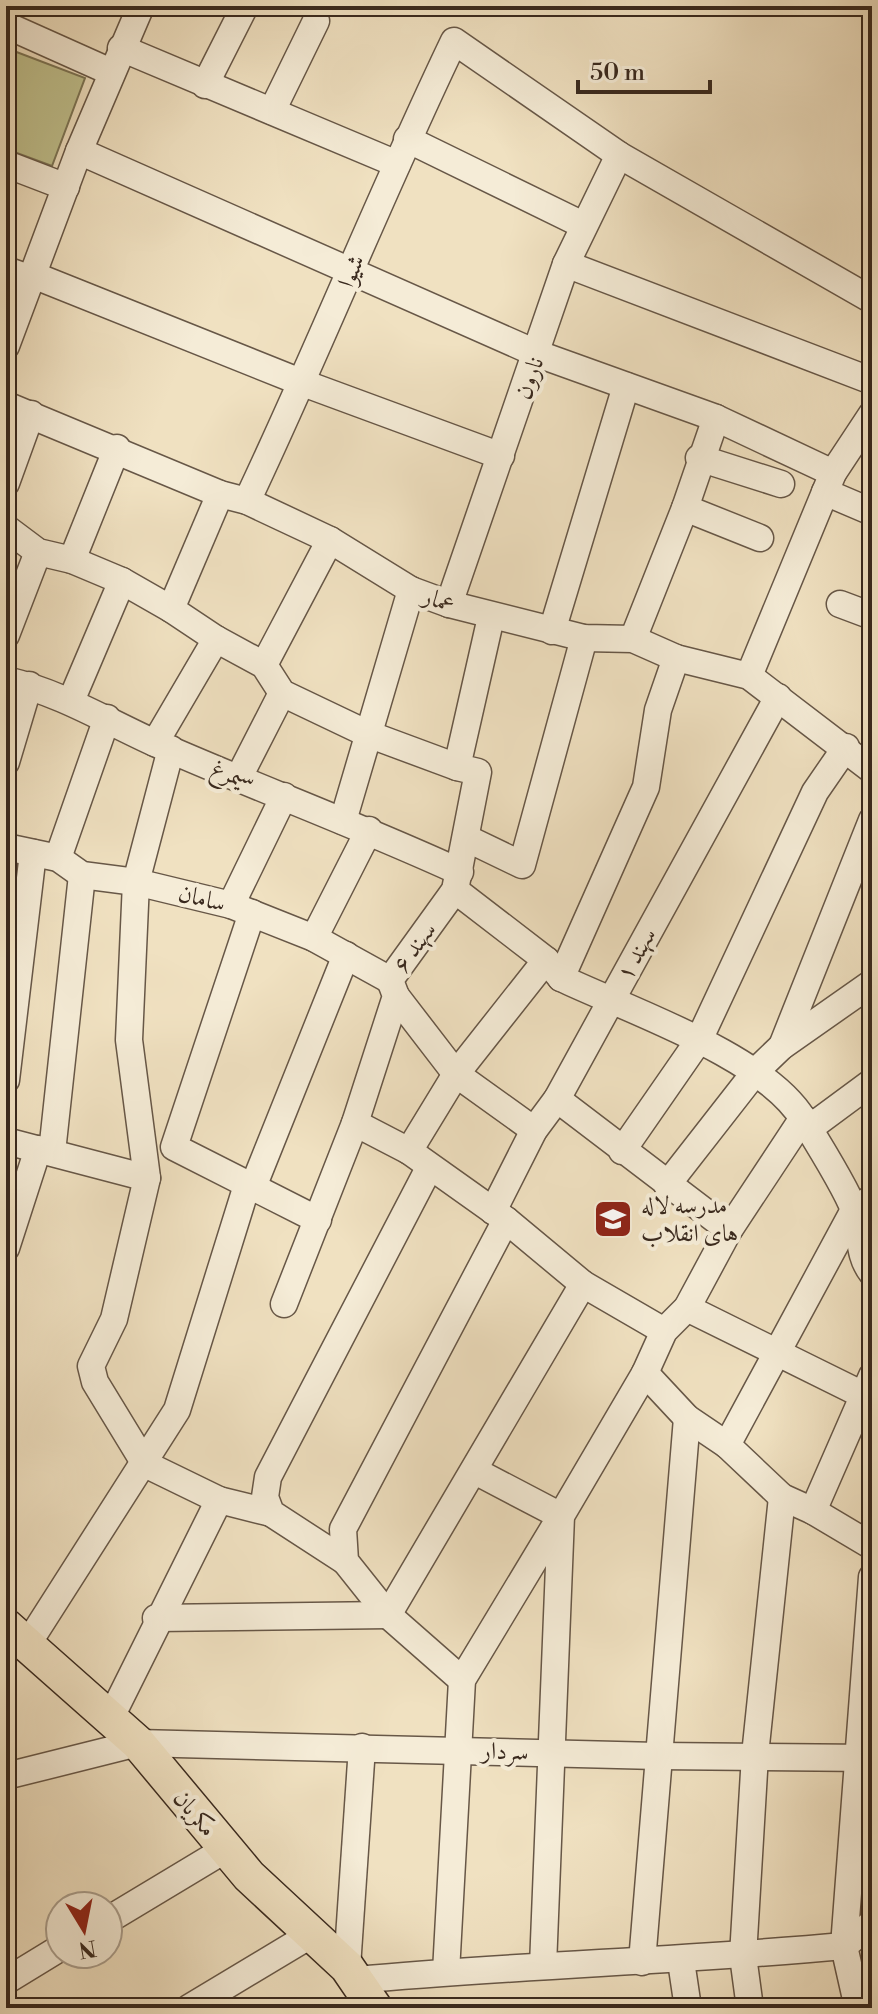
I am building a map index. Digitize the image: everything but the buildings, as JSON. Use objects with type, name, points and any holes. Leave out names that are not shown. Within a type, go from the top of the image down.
[{"type":"main road","name":"مکریان","points":[[16,1635],[138,1743],[249,1876],[352,1973],[375,2008]]},
{"type":"street","points":[[6,346],[79,151],[141,6]]},
{"type":"street","points":[[205,85],[245,6]]},
{"type":"street","points":[[272,111],[316,21]]},
{"type":"street","points":[[6,25],[205,85],[397,164]]},
{"type":"street","name":"شیوا","points":[[247,501],[303,383],[407,139],[454,41],[619,155]]},
{"type":"street","points":[[407,139],[583,225]]},
{"type":"street","points":[[79,151],[538,354],[716,418],[829,483],[872,512]]},
{"type":"street","points":[[619,155],[872,300]]},
{"type":"street","name":"نارون","points":[[449,604],[538,354],[566,264],[619,155]]},
{"type":"street","points":[[6,164],[66,187]]},
{"type":"street","points":[[566,264],[872,381]]},
{"type":"street","points":[[6,270],[32,277],[303,383],[501,456]]},
{"type":"street","points":[[552,631],[626,386]]},
{"type":"street","name":"عمار","points":[[6,405],[117,448],[220,494],[247,501],[330,540],[411,590],[449,604],[584,638],[633,639],[676,658],[749,676],[846,747],[872,770]]},
{"type":"street","points":[[6,483],[31,414]]},
{"type":"street","points":[[749,676],[829,483],[872,414]]},
{"type":"street","points":[[633,639],[685,508],[699,458],[716,418]]},
{"type":"street","points":[[72,560],[117,448]]},
{"type":"street","points":[[699,458],[781,484]]},
{"type":"street","points":[[171,609],[220,494]]},
{"type":"street","points":[[685,508],[760,538]]},
{"type":"street","points":[[6,528],[38,552],[72,560],[122,581],[171,609],[216,639],[264,665],[282,693],[368,734],[457,767],[491,617]]},
{"type":"street","points":[[264,665],[330,540]]},
{"type":"street","points":[[6,635],[38,552]]},
{"type":"street","points":[[71,701],[122,581]]},
{"type":"street","points":[[343,821],[411,590]]},
{"type":"street","points":[[840,604],[872,616]]},
{"type":"street","points":[[466,838],[522,865],[584,638]]},
{"type":"street","points":[[216,639],[163,746],[136,882],[129,1040],[147,1178],[114,1319],[91,1366],[95,1382],[145,1464],[219,1500],[271,1513],[345,1561],[388,1615],[462,1680]]},
{"type":"street","points":[[271,1513],[265,1497],[268,1477],[419,1160],[456,1074],[554,969],[646,787],[658,710],[676,658]]},
{"type":"street","points":[[6,762],[18,682]]},
{"type":"street","name":"سیمرغ","points":[[18,682],[71,701],[163,746],[369,830],[457,881],[554,969],[610,1001],[699,1040],[756,1071],[805,1124],[863,1204]]},
{"type":"street","points":[[239,777],[282,693]]},
{"type":"street","name":"سهند ۱","points":[[345,1561],[343,1529],[500,1215],[534,1130],[557,1099],[778,697]]},
{"type":"street","points":[[6,1080],[46,855],[107,718]]},
{"type":"street","points":[[622,1151],[699,1040],[815,792],[846,747]]},
{"type":"street","name":"سهند ۶","points":[[288,1294],[355,1123],[393,988],[457,881],[478,772],[457,767]]},
{"type":"street","points":[[147,1178],[174,1147],[242,909],[284,796]]},
{"type":"street","points":[[782,1046],[872,820]]},
{"type":"street","points":[[314,938],[369,830]]},
{"type":"street","name":"سامان","points":[[6,847],[46,855],[82,875],[136,882],[242,909],[314,938],[346,955],[393,988]]},
{"type":"street","points":[[6,1248],[45,1151],[82,875]]},
{"type":"street","points":[[16,1635],[145,1464],[177,1410],[250,1186],[346,955]]},
{"type":"street","points":[[667,1185],[756,1071],[782,1046],[872,983]]},
{"type":"street","points":[[393,988],[456,1074],[534,1130]]},
{"type":"street","points":[[446,1972],[462,1680],[645,1373],[664,1331],[687,1308],[729,1230],[805,1124],[872,1082]]},
{"type":"street","points":[[557,1099],[729,1230]]},
{"type":"street","points":[[355,1123],[419,1160],[500,1215],[583,1284],[664,1331]]},
{"type":"street","points":[[6,1141],[147,1178]]},
{"type":"street","points":[[174,1147],[318,1220]]},
{"type":"street","points":[[863,1204],[863,1262],[872,1273]]},
{"type":"street","points":[[727,1445],[863,1204]]},
{"type":"street","points":[[388,1615],[583,1284]]},
{"type":"street","points":[[687,1308],[778,1354],[867,1385],[813,1511]]},
{"type":"street","points":[[645,1373],[687,1418],[727,1445],[782,1497],[813,1511],[872,1546]]},
{"type":"street","points":[[642,1962],[687,1418]]},
{"type":"street","points":[[475,1471],[561,1516]]},
{"type":"street","points":[[750,2008],[743,1956],[755,1755],[782,1497]]},
{"type":"street","points":[[110,1719],[219,1500]]},
{"type":"street","points":[[543,1966],[561,1516]]},
{"type":"street","points":[[858,2008],[844,1946],[865,1759],[871,1593]]},
{"type":"street","points":[[158,1618],[388,1615]]},
{"type":"street","name":"سردار","points":[[6,1776],[138,1743],[865,1759]]},
{"type":"street","points":[[362,1747],[352,1973],[446,1972],[743,1956],[844,1946],[872,1923]]},
{"type":"street","points":[[124,1910],[226,1849]]},
{"type":"street","points":[[189,2008],[312,1934]]},
{"type":"street","points":[[6,1981],[44,1958]]},
{"type":"street","points":[[681,1961],[688,2008]]},
{"type":"green space","points":[[6,48],[85,78],[52,166],[6,149]]},
{"type":"place","name":"مدرسه لاله های انقلاب","points":[[613,1219]]}]
